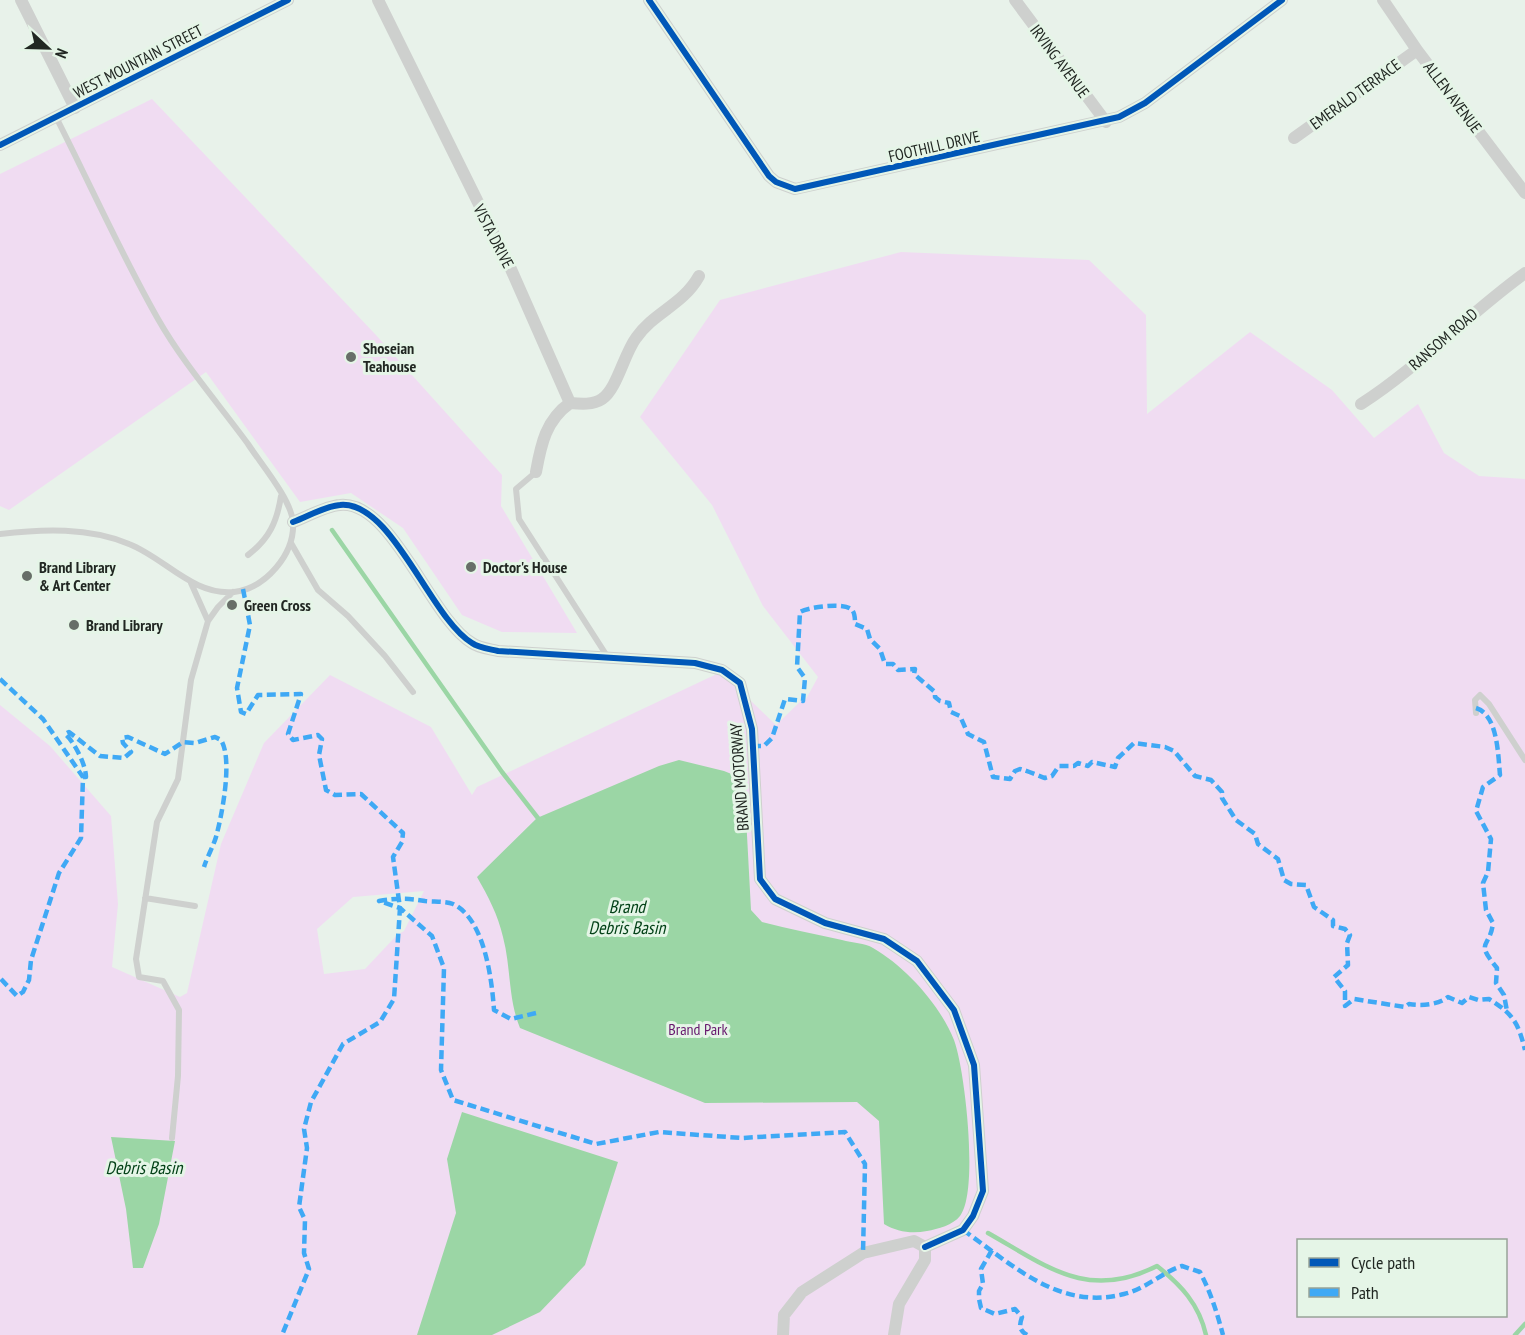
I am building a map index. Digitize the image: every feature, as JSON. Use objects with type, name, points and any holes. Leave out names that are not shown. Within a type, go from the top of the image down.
[{"type":"street","points":[[21,0],[75,108]]},
{"type":"street","name":"WEST MOUNTAIN STREET","points":[[0,146],[288,0]]},
{"type":"street","name":"VISTA DRIVE","points":[[378,0],[510,267],[570,403]]},
{"type":"street","name":"FOOTHILL DRIVE","points":[[649,0],[769,176],[786,187],[805,189],[1106,122],[1145,103],[1282,0]]},
{"type":"street","name":"IRVING AVENUE","points":[[1015,0],[1106,122]]},
{"type":"street","name":"ALLEN AVENUE","points":[[1383,0],[1417,50],[1525,193]]},
{"type":"street","name":"EMERALD TERRACE","points":[[1294,138],[1417,50]]},
{"type":"street","name":"RANSOM ROAD","points":[[1361,404],[1393,382],[1478,309],[1525,273]]},
{"type":"street","points":[[536,472],[546,431],[560,410],[570,403],[590,403],[609,393],[638,335],[681,300],[699,276]]},
{"type":"street","name":"BRAND MOTORWAY","points":[[293,522],[340,505],[361,508],[386,530],[453,627],[472,644],[498,651],[695,663],[722,670],[740,683],[752,729],[760,879],[774,899],[798,913],[884,939],[917,961],[954,1010],[974,1065],[981,1130],[983,1191],[973,1216],[963,1230],[925,1246],[914,1240],[863,1253],[802,1292],[784,1315],[783,1335]]},
{"type":"street","points":[[894,1335],[899,1304],[925,1260],[925,1246]]},
{"type":"lane","points":[[0,534],[46,530],[104,536],[129,543],[158,558],[191,583],[210,590],[233,592],[258,583],[281,562],[291,543],[293,522],[281,495],[159,320],[56,117]]},
{"type":"lane","points":[[536,472],[516,489],[519,519],[607,656]]},
{"type":"lane","points":[[248,555],[262,544],[270,532],[279,514],[281,495]]},
{"type":"lane","points":[[291,543],[318,590],[348,616],[385,656],[413,692]]},
{"type":"lane","points":[[191,583],[208,621]]},
{"type":"lane","points":[[172,1138],[178,1076],[179,1010],[163,981],[139,977],[136,959],[157,822],[178,779],[191,681],[208,621],[233,592]]},
{"type":"lane","points":[[1476,713],[1475,700],[1480,695],[1489,704],[1525,760]]},
{"type":"lane","points":[[145,898],[195,906]]},
{"type":"green space","points":[[152,99],[375,334],[502,475],[501,506],[577,633],[502,632],[462,615],[403,528],[351,493],[300,502],[206,372],[9,510],[0,506],[0,174]]},
{"type":"green space","name":"Brand Park","points":[[901,252],[1089,260],[1146,315],[1147,414],[1250,332],[1332,390],[1374,438],[1418,404],[1444,453],[1479,476],[1525,479],[1525,1335],[0,1335],[0,705],[50,746],[111,816],[118,904],[112,967],[180,997],[187,993],[221,844],[264,743],[330,675],[431,727],[472,795],[477,787],[721,672],[776,725],[803,699],[805,701],[818,677],[763,606],[712,505],[640,417],[720,300]],"holes":[[[424,891],[404,931],[397,935],[365,969],[324,974],[317,929],[353,897]]]},
{"type":"water","name":"Brand Debris Basin","points":[[679,760],[724,771],[744,779],[751,910],[762,922],[870,946],[898,965],[921,988],[948,1027],[954,1040],[962,1076],[969,1157],[966,1203],[960,1216],[953,1222],[936,1229],[916,1232],[899,1231],[884,1224],[879,1121],[857,1102],[705,1103],[520,1028],[513,1006],[506,948],[501,929],[477,877],[537,818],[659,766]]},
{"type":"water","points":[[462,1112],[618,1162],[585,1265],[540,1312],[492,1335],[417,1335],[456,1213],[447,1159]]},
{"type":"water","name":"Debris Basin","points":[[111,1137],[175,1141],[159,1224],[143,1268],[133,1268],[126,1209]]},
{"type":"waterway","points":[[332,530],[502,772],[541,822]]},
{"type":"waterway","points":[[988,1233],[1050,1268],[1089,1280],[1110,1280],[1132,1276],[1157,1266],[1188,1296],[1199,1314],[1206,1335]]},
{"type":"waterway","points":[[1515,1335],[1525,1324]]},
{"type":"marked path","points":[[243,589],[250,625],[237,688],[241,712],[246,714],[258,695],[301,694],[288,734],[293,740],[318,735],[322,739],[319,755],[326,790],[335,795],[361,794],[403,833],[402,842],[393,857],[400,908],[394,999],[380,1022],[343,1044],[311,1102],[304,1129],[307,1148],[299,1207],[305,1220],[304,1253],[309,1269],[282,1335]]},
{"type":"marked path","points":[[752,746],[764,746],[772,738],[785,699],[803,701],[805,678],[797,667],[800,612],[827,606],[848,608],[854,613],[855,624],[867,629],[870,639],[880,649],[885,664],[893,664],[898,670],[915,669],[914,674],[935,692],[935,697],[949,703],[951,712],[960,716],[968,734],[984,742],[993,777],[1010,779],[1015,771],[1020,769],[1045,778],[1052,776],[1059,766],[1074,766],[1078,763],[1088,766],[1092,762],[1115,767],[1118,758],[1134,743],[1165,747],[1174,751],[1195,776],[1211,780],[1222,792],[1222,798],[1236,820],[1255,834],[1258,844],[1278,859],[1284,880],[1291,884],[1306,885],[1314,907],[1333,920],[1333,926],[1345,929],[1350,935],[1347,943],[1348,965],[1334,977],[1345,991],[1345,1006],[1354,999],[1405,1007],[1409,1004],[1434,1003],[1448,997],[1462,1003],[1469,997],[1478,1000],[1489,999],[1509,1014],[1520,1032],[1525,1050]]},
{"type":"marked path","points":[[0,679],[43,719],[83,777],[81,838],[59,873],[31,960],[29,980],[23,992],[17,996],[0,978]]},
{"type":"marked path","points":[[1476,708],[1483,712],[1493,727],[1500,775],[1483,787],[1476,811],[1491,839],[1488,872],[1483,883],[1486,910],[1493,923],[1485,948],[1497,968],[1496,983],[1504,995],[1507,1011]]},
{"type":"marked path","points":[[83,777],[86,777],[82,760],[65,734],[69,732],[100,756],[124,758],[131,752],[123,743],[122,738],[128,737],[165,754],[183,742],[195,743],[215,737],[221,740],[226,760],[223,802],[216,837],[204,867]]},
{"type":"marked path","points":[[536,1013],[511,1019],[494,1010],[489,968],[480,936],[464,912],[453,904],[402,899],[379,901],[400,908],[432,936],[444,968],[441,1070],[453,1100],[596,1144],[659,1132],[742,1138],[845,1132],[865,1164],[863,1253]]},
{"type":"marked path","points":[[963,1230],[1038,1282],[1078,1296],[1100,1298],[1132,1292],[1182,1266],[1200,1272],[1223,1335]]},
{"type":"marked path","points":[[992,1250],[981,1269],[983,1284],[979,1291],[981,1308],[995,1314],[1015,1309],[1022,1317],[1021,1329],[1027,1335]]},
{"type":"cycle path","points":[[0,145],[288,0]]},
{"type":"cycle path","points":[[649,0],[769,176],[776,182],[795,189],[1119,117],[1145,103],[1282,0]]},
{"type":"cycle path","points":[[293,522],[334,506],[359,508],[377,521],[394,540],[456,630],[478,646],[498,651],[695,663],[722,670],[740,683],[752,729],[760,879],[775,899],[825,923],[884,939],[917,961],[954,1010],[974,1065],[983,1191],[973,1216],[963,1230],[925,1247]]},
{"type":"place","name":"Shoseian Teahouse","points":[[351,357]]},
{"type":"place","name":"Doctor's House","points":[[471,567]]},
{"type":"place","name":"Brand Library & Art Center","points":[[27,576]]},
{"type":"place","name":"Green Cross","points":[[232,605]]},
{"type":"place","name":"Brand Library","points":[[74,625]]}]
